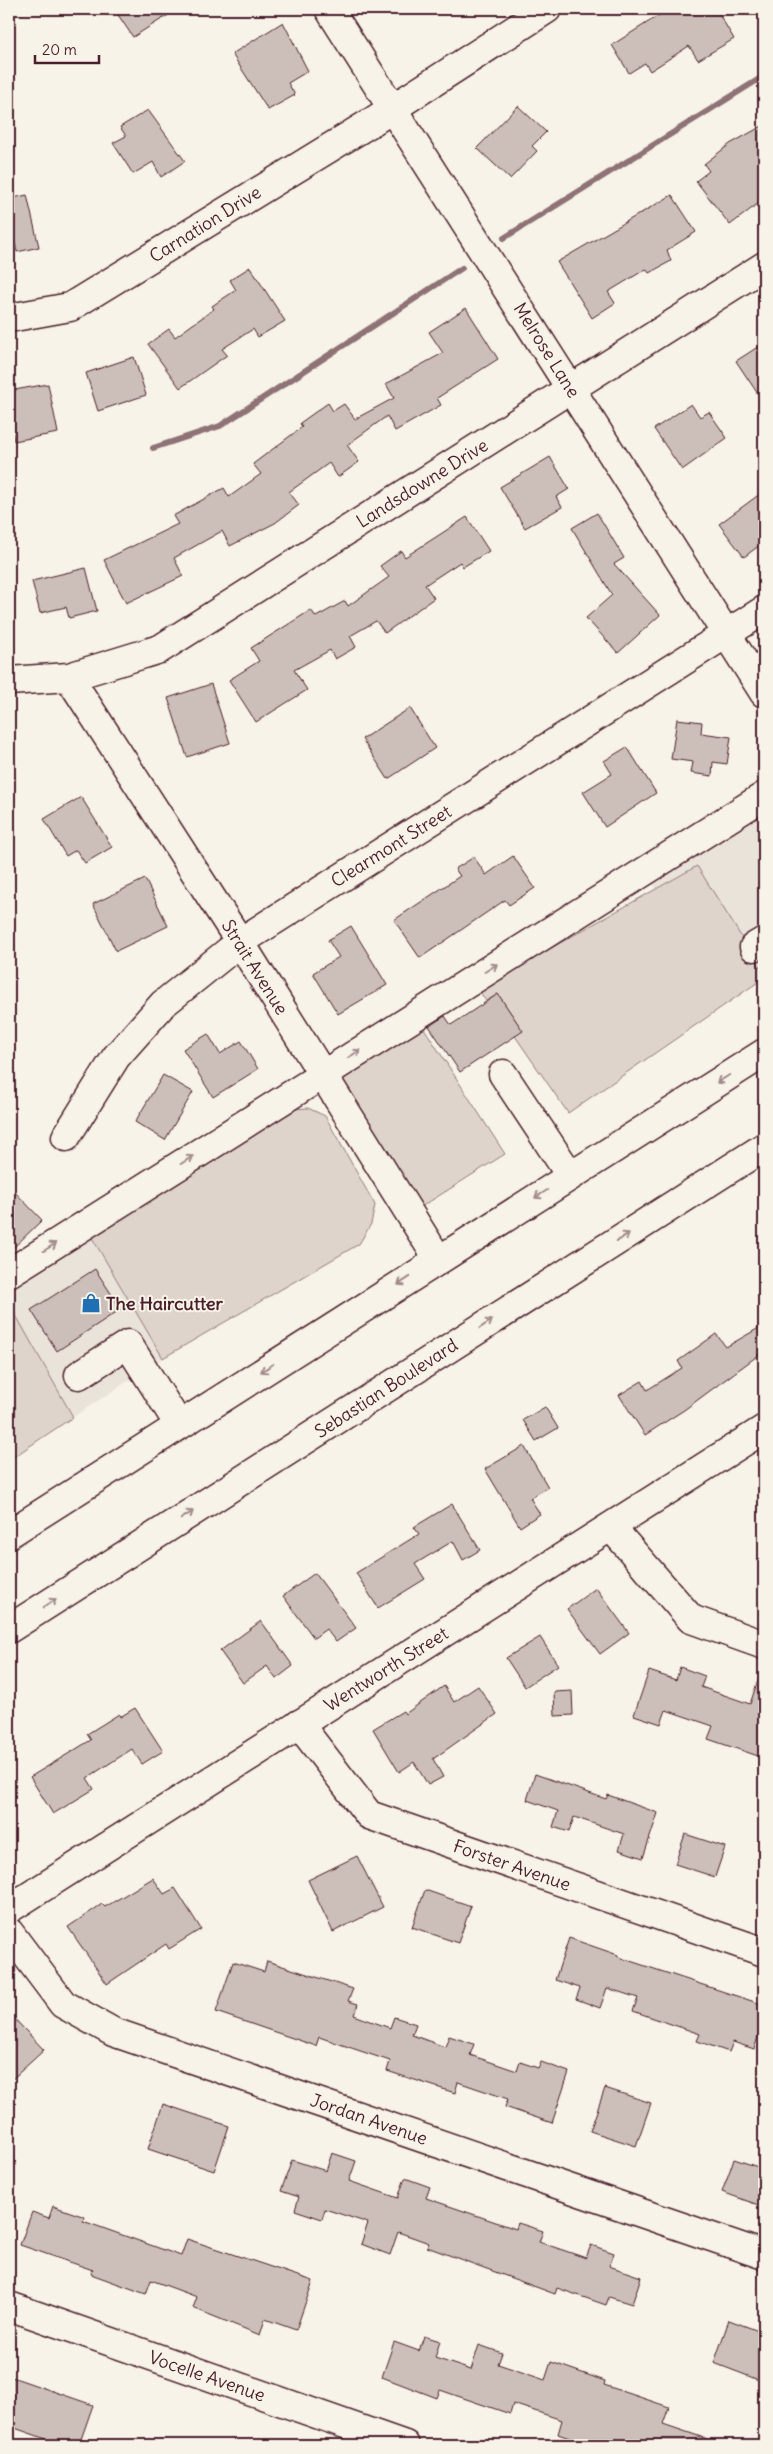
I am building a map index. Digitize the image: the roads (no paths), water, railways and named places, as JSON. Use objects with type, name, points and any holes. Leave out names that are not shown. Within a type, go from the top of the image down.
[{"type":"street","name":"Melrose Lane","points":[[329,9],[764,693]]},
{"type":"street","name":"Carnation Drive","points":[[9,318],[70,307],[393,108],[547,9]]},
{"type":"street","name":"Landsdowne Drive","points":[[9,681],[69,677],[160,649],[764,266]]},
{"type":"street","name":"Clearmont Street","points":[[66,1137],[116,1058],[163,1004],[240,942],[764,610]]},
{"type":"street","name":"Strait Avenue","points":[[69,677],[240,942],[438,1258]]},
{"type":"street","points":[[9,1273],[764,796]]},
{"type":"street","points":[[9,1534],[438,1258],[764,1053]]},
{"type":"street","points":[[504,1074],[570,1175]]},
{"type":"street","name":"Sebastian Boulevard","points":[[9,1629],[764,1147]]},
{"type":"street","points":[[79,1375],[128,1344],[179,1425]]},
{"type":"street","name":"Wentworth Street","points":[[9,1909],[764,1429]]},
{"type":"street","points":[[611,1527],[691,1619],[764,1645]]},
{"type":"street","name":"Forster Avenue","points":[[299,1724],[369,1815],[764,1952]]},
{"type":"street","name":"Jordan Avenue","points":[[9,1932],[63,2004],[114,2032],[764,2255]]},
{"type":"street","name":"Vocelle Avenue","points":[[9,2306],[405,2445]]},
{"type":"waterway","points":[[504,238],[764,76]]},
{"type":"waterway","points":[[153,448],[220,426],[462,268]]},
{"type":"place","name":"The Haircutter","points":[[91,1303]]}]
